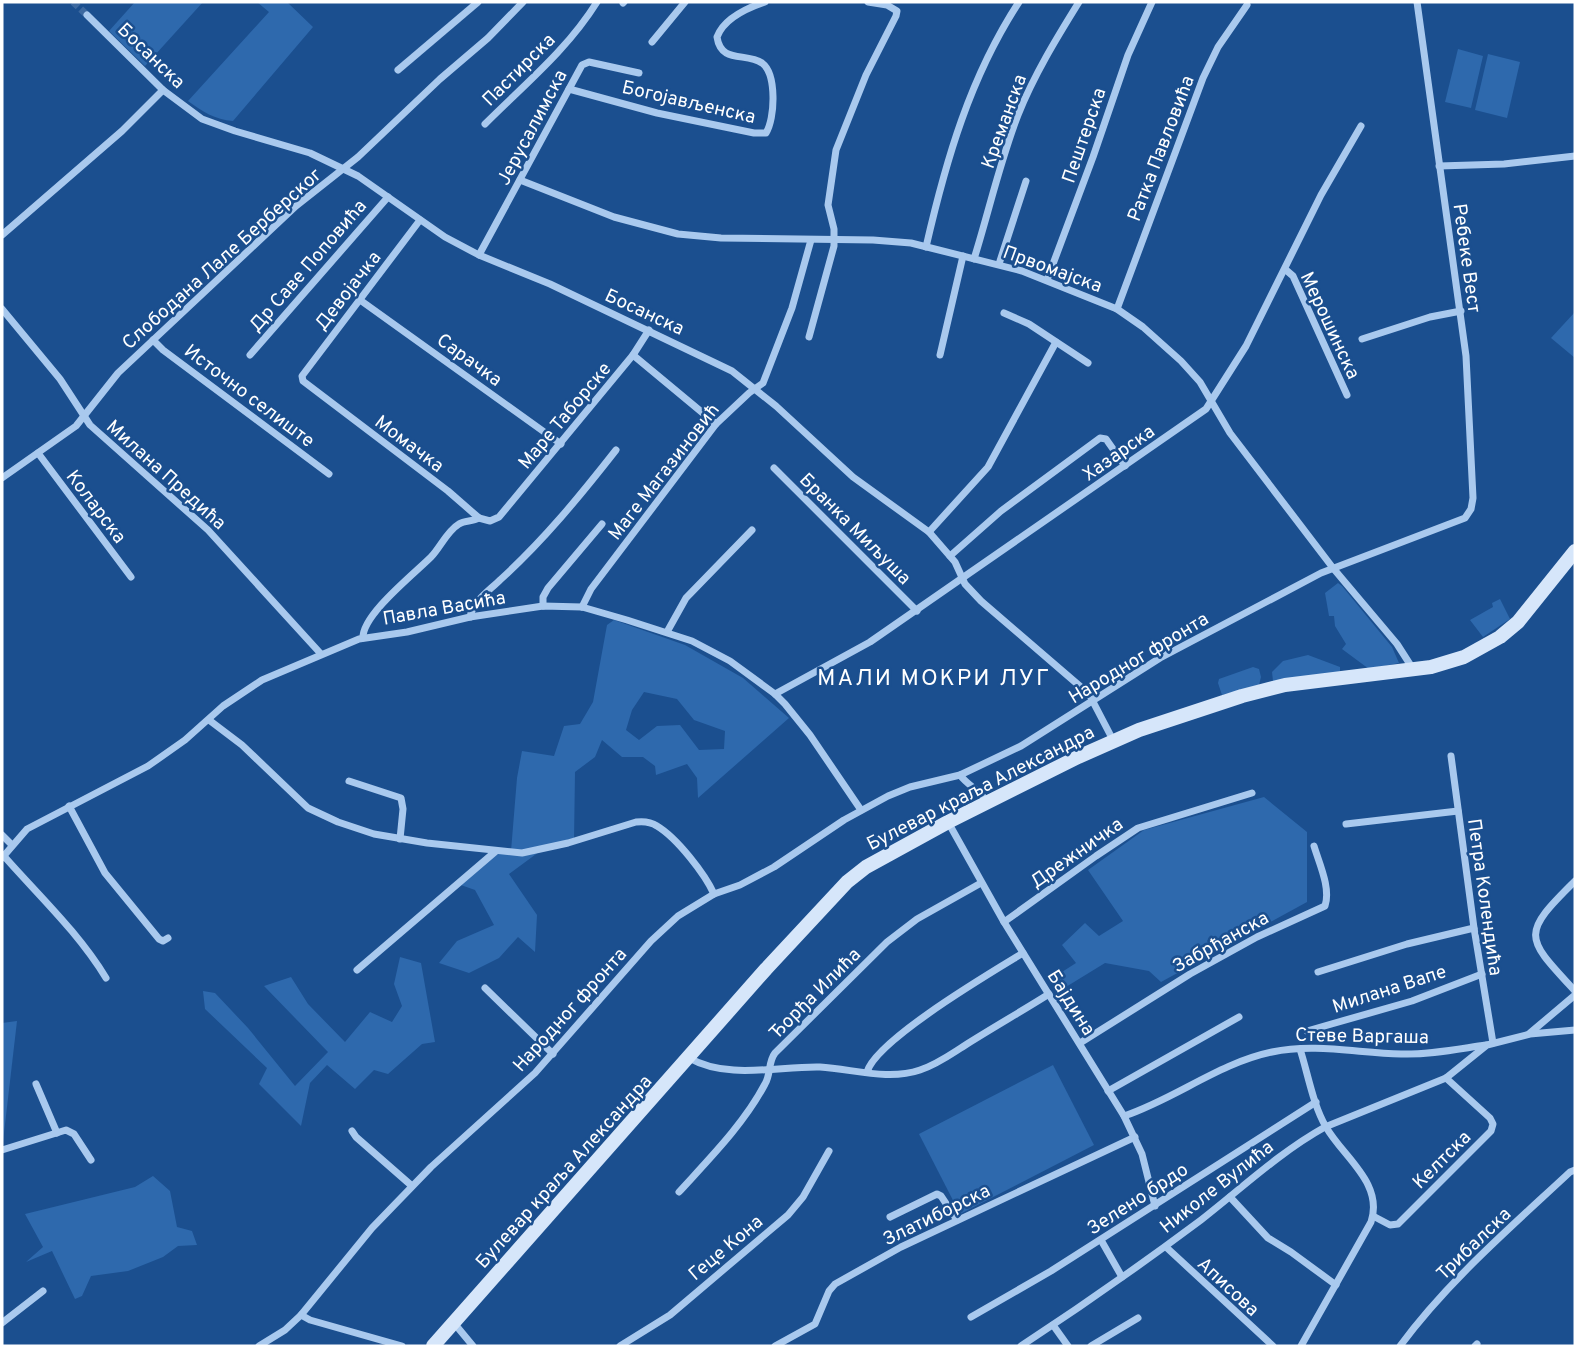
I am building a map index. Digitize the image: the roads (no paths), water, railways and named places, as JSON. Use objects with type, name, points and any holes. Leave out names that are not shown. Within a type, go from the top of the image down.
[{"type":"main road","name":"Булевар краља Александра","points":[[432,1346],[766,969],[852,877],[884,855],[1113,740],[1279,686],[1413,669],[1457,660],[1506,633],[1529,611],[1575,551]]},
{"type":"street","points":[[398,70],[478,2]]},
{"type":"street","name":"Слободана Лале Берберског","points":[[2,478],[66,434],[118,373],[296,206],[343,169],[440,79],[498,30],[523,2]]},
{"type":"street","name":"Пастирска","points":[[485,124],[551,61],[597,2]]},
{"type":"street","points":[[652,42],[685,2]]},
{"type":"street","name":"Богојављенска","points":[[569,89],[657,113],[764,134],[769,128],[773,94],[767,71],[758,61],[726,54],[717,40],[719,31],[730,20],[765,2]]},
{"type":"street","points":[[808,337],[830,267],[835,240],[828,202],[836,150],[866,75],[897,11],[893,7],[867,2]]},
{"type":"street","points":[[926,247],[943,176],[970,94],[992,47],[1019,2]]},
{"type":"street","name":"Креманска","points":[[974,259],[1019,113],[1049,51],[1079,2]]},
{"type":"street","name":"Пештерска","points":[[1047,280],[1128,55],[1152,2]]},
{"type":"street","name":"Ребеке Вест","points":[[1416,2],[1461,311],[1470,408],[1472,498],[1471,509],[1465,518]]},
{"type":"street","name":"Ратка Павловића","points":[[1117,309],[1203,78],[1218,47],[1247,5]]},
{"type":"street","name":"Босанска","points":[[88,15],[163,90],[213,124],[304,150],[343,169],[445,237],[479,255],[550,284],[723,365],[757,389],[853,477],[929,532],[950,555],[962,578],[981,601],[1076,682],[1093,700],[1113,740]]},
{"type":"street","name":"Јерусалимска","points":[[479,255],[582,65],[589,62],[639,73]]},
{"type":"street","points":[[2,235],[122,131],[163,90]]},
{"type":"street","name":"Хазарска","points":[[775,694],[870,642],[917,611],[1204,411],[1246,346],[1321,195],[1361,125]]},
{"type":"street","points":[[1439,166],[1504,164],[1575,156]]},
{"type":"street","name":"Првомајска","points":[[520,180],[614,217],[668,232],[721,238],[899,241],[999,264],[1047,280],[1117,309],[1143,327],[1200,382],[1230,433],[1333,568],[1397,644],[1413,669]]},
{"type":"street","points":[[999,264],[1026,181]]},
{"type":"street","name":"Др Саве Поповића","points":[[250,355],[388,197]]},
{"type":"street","name":"Девојачка","points":[[303,381],[304,371],[421,220]]},
{"type":"street","name":"Маге Магазиновић","points":[[582,607],[591,589],[716,424],[748,393],[763,383],[792,308],[811,240]]},
{"type":"street","points":[[940,355],[963,256]]},
{"type":"street","name":"Мерошинска","points":[[1286,270],[1293,276],[1347,395]]},
{"type":"street","name":"Сарачка","points":[[360,300],[561,444]]},
{"type":"street","name":"Милана Предића","points":[[2,309],[60,379],[103,439],[208,530],[321,654]]},
{"type":"street","points":[[1362,339],[1430,317],[1461,311]]},
{"type":"street","points":[[1004,313],[1029,324],[1088,363]]},
{"type":"street","name":"Маре Таборске","points":[[479,518],[490,521],[499,517],[633,355],[649,330]]},
{"type":"street","name":"Источно селиште","points":[[153,340],[173,358],[329,474]]},
{"type":"street","points":[[929,532],[988,467],[1056,342]]},
{"type":"street","points":[[633,355],[716,424]]},
{"type":"street","name":"Момачка","points":[[303,381],[448,491],[479,518]]},
{"type":"street","points":[[950,555],[1001,511],[1100,438],[1106,439],[1125,466]]},
{"type":"street","points":[[470,617],[475,604],[526,557],[616,450]]},
{"type":"street","name":"Коларска","points":[[38,453],[131,577]]},
{"type":"street","name":"Бранка Миљуша","points":[[774,468],[917,611]]},
{"type":"street","points":[[363,638],[365,625],[415,570],[435,553],[454,528],[460,523],[479,518]]},
{"type":"street","name":"Народног фронта","points":[[260,1346],[285,1330],[301,1315],[360,1241],[412,1186],[535,1073],[665,925],[691,907],[775,867],[861,810],[910,787],[960,775],[1021,746],[1160,659],[1333,568],[1465,518]]},
{"type":"street","points":[[543,606],[543,597],[548,588],[601,524]]},
{"type":"street","points":[[667,632],[686,598],[752,530]]},
{"type":"street","name":"Павла Васића","points":[[3,857],[27,829],[148,766],[175,748],[223,706],[262,680],[363,638],[543,606],[582,607],[667,632],[718,653],[775,694],[810,735],[861,810]]},
{"type":"street","points":[[209,720],[242,744],[309,808],[338,822],[400,839],[496,851],[531,852],[645,821],[660,827],[666,833],[704,876],[714,894]]},
{"type":"street","name":"Петра Колендића","points":[[1451,756],[1490,1044]]},
{"type":"street","points":[[960,775],[979,791],[987,802]]},
{"type":"street","points":[[349,781],[397,795],[401,799],[403,808],[400,839]]},
{"type":"street","name":"Дрежничка","points":[[1004,922],[1138,828],[1252,793]]},
{"type":"street","points":[[69,806],[105,873],[159,939],[169,938]]},
{"type":"street","points":[[1346,824],[1458,811]]},
{"type":"street","name":"Бајдина","points":[[948,822],[1004,922],[1124,1116],[1144,1163],[1155,1206]]},
{"type":"street","points":[[2,835],[12,845]]},
{"type":"street","name":"Забрђанска","points":[[1080,1043],[1247,942],[1325,906],[1328,900],[1314,846]]},
{"type":"street","points":[[357,970],[496,851]]},
{"type":"street","points":[[3,857],[73,930],[90,951],[106,978]]},
{"type":"street","points":[[1530,1034],[1575,993],[1541,953],[1535,936],[1544,911],[1575,881]]},
{"type":"street","name":"Ђорђа Илића","points":[[679,1192],[712,1156],[765,1085],[775,1053],[887,942],[917,919],[981,883]]},
{"type":"street","points":[[1318,972],[1407,944],[1474,928]]},
{"type":"street","points":[[867,1072],[873,1060],[922,1019],[1023,953]]},
{"type":"street","name":"Милана Вапе","points":[[1307,1031],[1412,1001],[1482,974]]},
{"type":"street","points":[[485,988],[553,1054]]},
{"type":"street","points":[[689,1058],[709,1066],[769,1071],[817,1067],[898,1075],[933,1065],[1049,994]]},
{"type":"street","points":[[1108,1091],[1239,1017]]},
{"type":"street","points":[[1446,1078],[1490,1044],[1530,1034],[1575,1030]]},
{"type":"street","name":"Стеве Варгаша","points":[[1124,1116],[1254,1056],[1300,1049],[1419,1054],[1490,1044]]},
{"type":"street","points":[[1300,1049],[1325,1127],[1366,1179],[1374,1202],[1373,1216],[1301,1346]]},
{"type":"street","name":"Николе Вулића","points":[[1021,1346],[1166,1247],[1287,1151],[1325,1127],[1446,1078]]},
{"type":"street","name":"Келтска","points":[[1373,1216],[1390,1225],[1398,1224],[1491,1131],[1493,1124],[1490,1118],[1446,1078]]},
{"type":"street","points":[[36,1084],[57,1133]]},
{"type":"street","name":"Зелено брдо","points":[[971,1317],[1101,1240],[1316,1102]]},
{"type":"street","points":[[2,1150],[71,1131],[91,1160]]},
{"type":"street","points":[[352,1131],[356,1138],[412,1186]]},
{"type":"street","name":"Златиборска","points":[[775,1346],[815,1324],[829,1291],[835,1284],[901,1247],[1135,1137]]},
{"type":"street","name":"Геце Кона","points":[[620,1346],[670,1315],[788,1215],[807,1191],[829,1151]]},
{"type":"street","name":"Трибалска","points":[[1400,1346],[1417,1323],[1482,1255],[1575,1170]]},
{"type":"street","points":[[890,1217],[937,1195],[942,1196],[957,1220]]},
{"type":"street","points":[[1230,1198],[1268,1238],[1336,1285]]},
{"type":"street","points":[[1101,1240],[1122,1277]]},
{"type":"street","name":"Аписова","points":[[1166,1247],[1273,1346]]},
{"type":"street","points":[[2,1323],[43,1291]]},
{"type":"street","points":[[301,1315],[310,1320],[402,1346]]},
{"type":"street","points":[[1091,1346],[1138,1318]]},
{"type":"street","points":[[453,1322],[472,1346]]},
{"type":"street","points":[[1053,1325],[1068,1346]]},
{"type":"tunnel","points":[[73,2],[87,15]]},
{"type":"district","name":"МАЛИ МОКРИ ЛУГ","points":[[934,677]]}]
